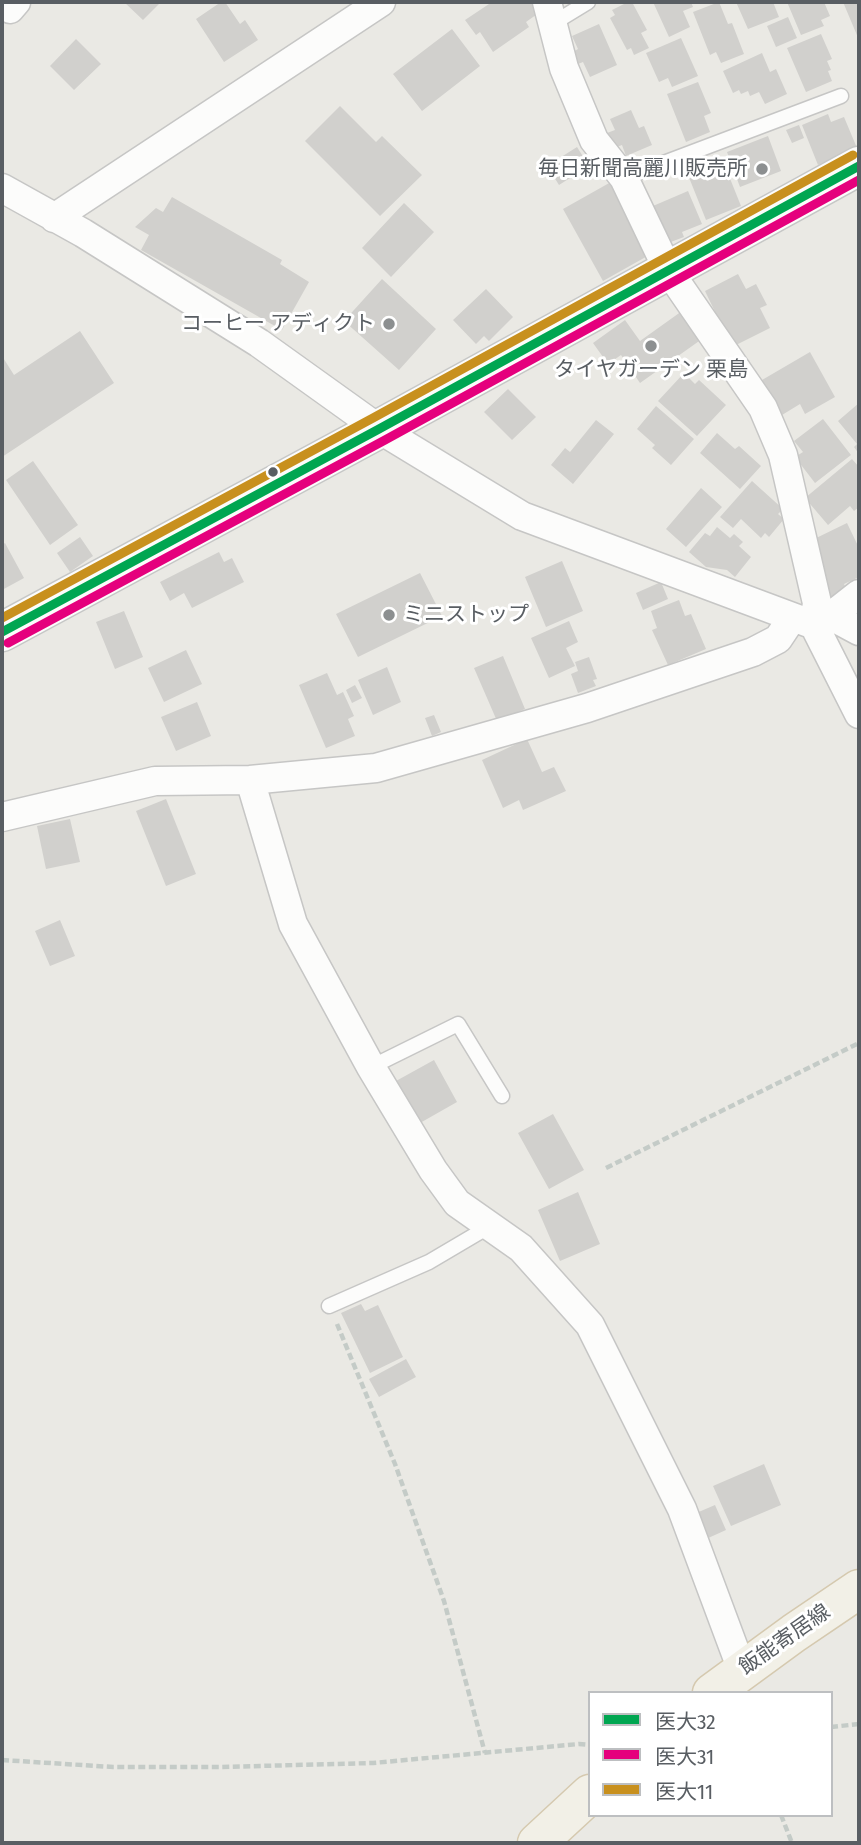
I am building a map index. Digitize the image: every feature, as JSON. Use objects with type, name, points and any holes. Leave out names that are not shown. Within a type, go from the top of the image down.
[{"type":"main road","name":"飯能寄居線","points":[[715,1691],[859,1589]]},
{"type":"main road","points":[[537,1843],[588,1796]]},
{"type":"street","points":[[2,4],[10,9],[16,2]]},
{"type":"street","points":[[54,218],[381,2]]},
{"type":"street","points":[[550,13],[564,68],[594,140],[624,178],[668,270],[763,408],[783,455],[817,603],[813,620],[859,714]]},
{"type":"street","points":[[2,632],[859,166]]},
{"type":"street","points":[[2,188],[83,233],[259,343],[379,429],[523,516],[813,620],[859,631]]},
{"type":"street","points":[[2,817],[155,781],[250,780],[376,768],[587,708],[752,652],[859,594]]},
{"type":"street","points":[[250,780],[293,923],[371,1066],[433,1170],[457,1203],[521,1248],[590,1325],[682,1509],[743,1670]]},
{"type":"lane","points":[[550,13],[588,2]]},
{"type":"lane","points":[[624,178],[841,96]]},
{"type":"lane","points":[[371,1066],[458,1024],[502,1096]]},
{"type":"lane","points":[[329,1306],[429,1262],[489,1226]]},
{"type":"path","points":[[606,1168],[859,1043]]},
{"type":"path","points":[[329,1306],[395,1464],[444,1601],[485,1753]]},
{"type":"path","points":[[833,1727],[859,1724]]},
{"type":"path","points":[[2,1760],[113,1767],[220,1767],[373,1763],[588,1745]]},
{"type":"path","points":[[782,1817],[792,1843]]},
{"type":"building","points":[[124,2],[161,2],[143,20]]},
{"type":"building","points":[[225,2],[240,24],[245,20],[258,40],[224,62],[196,19]]},
{"type":"building","points":[[492,2],[533,2],[540,12],[526,22],[529,27],[493,52],[480,32],[476,35],[465,20]]},
{"type":"building","points":[[632,2],[647,30],[641,33],[649,48],[634,55],[631,48],[627,50],[610,18],[615,15],[612,10]]},
{"type":"building","points":[[653,2],[691,2],[693,7],[683,11],[690,27],[669,37]]},
{"type":"building","points":[[719,2],[728,24],[732,23],[744,54],[721,63],[716,52],[710,55],[693,12]]},
{"type":"building","points":[[736,2],[773,2],[779,17],[748,29]]},
{"type":"building","points":[[787,2],[824,2],[830,16],[821,20],[824,26],[801,35]]},
{"type":"building","points":[[843,2],[859,2],[859,40]]},
{"type":"building","points":[[788,17],[797,38],[776,47],[767,26]]},
{"type":"building","points":[[599,24],[617,65],[590,77],[583,62],[578,64],[573,52],[578,49],[572,36]]},
{"type":"building","points":[[452,29],[480,66],[422,111],[393,74]]},
{"type":"building","points":[[821,34],[832,59],[827,61],[832,81],[806,92],[787,48]]},
{"type":"building","points":[[681,38],[698,76],[672,87],[668,78],[659,82],[646,53]]},
{"type":"building","points":[[76,39],[101,64],[74,90],[50,66]]},
{"type":"building","points":[[762,53],[770,72],[776,69],[787,94],[765,104],[759,92],[750,96],[748,91],[741,94],[739,90],[733,93],[723,71]]},
{"type":"building","points":[[698,82],[711,113],[704,116],[710,132],[686,142],[667,94]]},
{"type":"building","points":[[340,106],[376,142],[382,136],[422,175],[380,216],[305,141]]},
{"type":"building","points":[[631,110],[639,128],[644,126],[652,145],[626,156],[622,145],[614,148],[607,133],[615,130],[610,119]]},
{"type":"building","points":[[828,114],[831,122],[844,117],[857,148],[818,165],[802,125]]},
{"type":"building","points":[[799,125],[804,138],[792,143],[786,130]]},
{"type":"building","points":[[768,136],[781,171],[740,187],[727,152]]},
{"type":"building","points":[[577,147],[589,166],[559,185],[547,166]]},
{"type":"building","points":[[723,161],[741,206],[706,220],[688,175]]},
{"type":"building","points":[[611,182],[651,254],[603,281],[563,209]]},
{"type":"building","points":[[688,191],[702,224],[682,232],[684,237],[668,243],[653,206]]},
{"type":"building","points":[[172,197],[282,260],[280,264],[309,282],[282,330],[141,250],[149,235],[135,227],[156,208],[163,212]]},
{"type":"building","points":[[404,203],[434,232],[391,277],[362,248]]},
{"type":"building","points":[[738,274],[746,289],[756,284],[767,305],[760,308],[770,328],[732,347],[705,291]]},
{"type":"building","points":[[382,279],[436,329],[399,370],[344,321]]},
{"type":"building","points":[[486,289],[513,317],[489,341],[484,336],[476,344],[453,320]]},
{"type":"building","points":[[682,311],[702,339],[640,383],[621,355],[608,364],[593,343],[625,320],[640,341]]},
{"type":"building","points":[[80,331],[114,383],[2,457],[2,356],[14,375]]},
{"type":"building","points":[[810,352],[835,397],[805,414],[800,404],[782,415],[762,380]]},
{"type":"building","points":[[684,373],[695,384],[699,380],[726,405],[697,436],[658,401]]},
{"type":"building","points":[[508,389],[536,417],[512,440],[484,412]]},
{"type":"building","points":[[859,403],[859,454],[854,447],[857,444],[838,421]]},
{"type":"building","points":[[656,406],[694,439],[671,465],[652,448],[655,445],[637,429]]},
{"type":"building","points":[[823,419],[851,455],[815,483],[795,457],[803,452],[794,441]]},
{"type":"building","points":[[596,420],[614,434],[573,484],[551,465],[565,448],[570,452]]},
{"type":"building","points":[[717,433],[735,449],[739,446],[761,466],[740,489],[700,453]]},
{"type":"building","points":[[852,459],[859,467],[859,507],[854,511],[850,506],[828,525],[805,498]]},
{"type":"building","points":[[33,461],[78,525],[50,545],[6,480]]},
{"type":"building","points":[[752,481],[783,509],[778,514],[784,519],[769,537],[765,533],[761,538],[741,519],[733,528],[720,517]]},
{"type":"building","points":[[701,488],[722,507],[686,547],[666,529]]},
{"type":"building","points":[[847,523],[859,548],[859,577],[844,584],[847,590],[829,598],[808,542]]},
{"type":"building","points":[[717,527],[730,538],[734,534],[743,542],[739,546],[751,557],[735,577],[727,570],[706,567],[689,552],[705,533],[710,536]]},
{"type":"building","points":[[80,537],[93,556],[70,572],[57,553]]},
{"type":"building","points":[[5,543],[24,578],[2,590],[2,545]]},
{"type":"building","points":[[219,552],[224,562],[232,558],[244,582],[192,608],[184,593],[170,601],[160,582]]},
{"type":"building","points":[[562,561],[583,611],[546,627],[525,577]]},
{"type":"building","name":"ミニストップ","points":[[420,573],[442,616],[358,657],[336,614]]},
{"type":"building","points":[[661,582],[668,599],[643,610],[636,593]]},
{"type":"building","points":[[679,600],[685,616],[691,614],[706,649],[668,665],[652,630],[657,628],[651,611]]},
{"type":"building","points":[[124,611],[143,657],[115,669],[96,622]]},
{"type":"building","points":[[569,621],[578,642],[566,648],[575,666],[549,678],[531,638]]},
{"type":"building","points":[[186,650],[202,684],[164,702],[148,668]]},
{"type":"building","points":[[503,656],[525,709],[497,721],[474,668]]},
{"type":"building","points":[[589,657],[597,679],[593,680],[596,686],[578,693],[571,674],[578,671],[575,662]]},
{"type":"building","points":[[387,667],[401,702],[373,715],[358,680]]},
{"type":"building","points":[[327,673],[337,695],[343,692],[354,716],[348,719],[355,736],[326,748],[299,685]]},
{"type":"building","points":[[355,685],[362,698],[352,703],[346,690]]},
{"type":"building","points":[[197,702],[211,736],[176,751],[161,717]]},
{"type":"building","points":[[434,715],[441,732],[432,736],[425,718]]},
{"type":"building","points":[[527,739],[542,772],[554,767],[566,791],[523,810],[519,800],[503,808],[482,760]]},
{"type":"building","points":[[166,799],[196,874],[166,886],[136,811]]},
{"type":"building","points":[[70,819],[80,862],[46,869],[37,826]]},
{"type":"building","points":[[60,920],[75,956],[50,966],[35,931]]},
{"type":"building","points":[[434,1060],[457,1102],[420,1123],[396,1081]]},
{"type":"building","points":[[553,1114],[584,1170],[549,1189],[518,1133]]},
{"type":"building","points":[[578,1192],[600,1244],[560,1261],[538,1210]]},
{"type":"building","points":[[361,1304],[365,1311],[378,1305],[403,1357],[370,1373],[341,1313]]},
{"type":"building","points":[[406,1359],[416,1377],[379,1397],[369,1379]]},
{"type":"building","points":[[764,1464],[781,1505],[731,1526],[713,1486]]},
{"type":"building","points":[[715,1505],[726,1530],[706,1539],[694,1514]]},
{"type":"transit line","name":"医大11","points":[[2,618],[853,155]]},
{"type":"transit line","name":"医大32","points":[[2,632],[859,166]]},
{"type":"transit line","name":"医大31","points":[[8,643],[859,180]]},
{"type":"place","name":"毎日新聞高麗川販売所","points":[[762,169]]},
{"type":"place","name":"コーヒー アディクト","points":[[389,324]]},
{"type":"place","name":"タイヤガーデン 栗島","points":[[651,346]]},
{"type":"place","name":"ミニストップ","points":[[389,615]]}]
